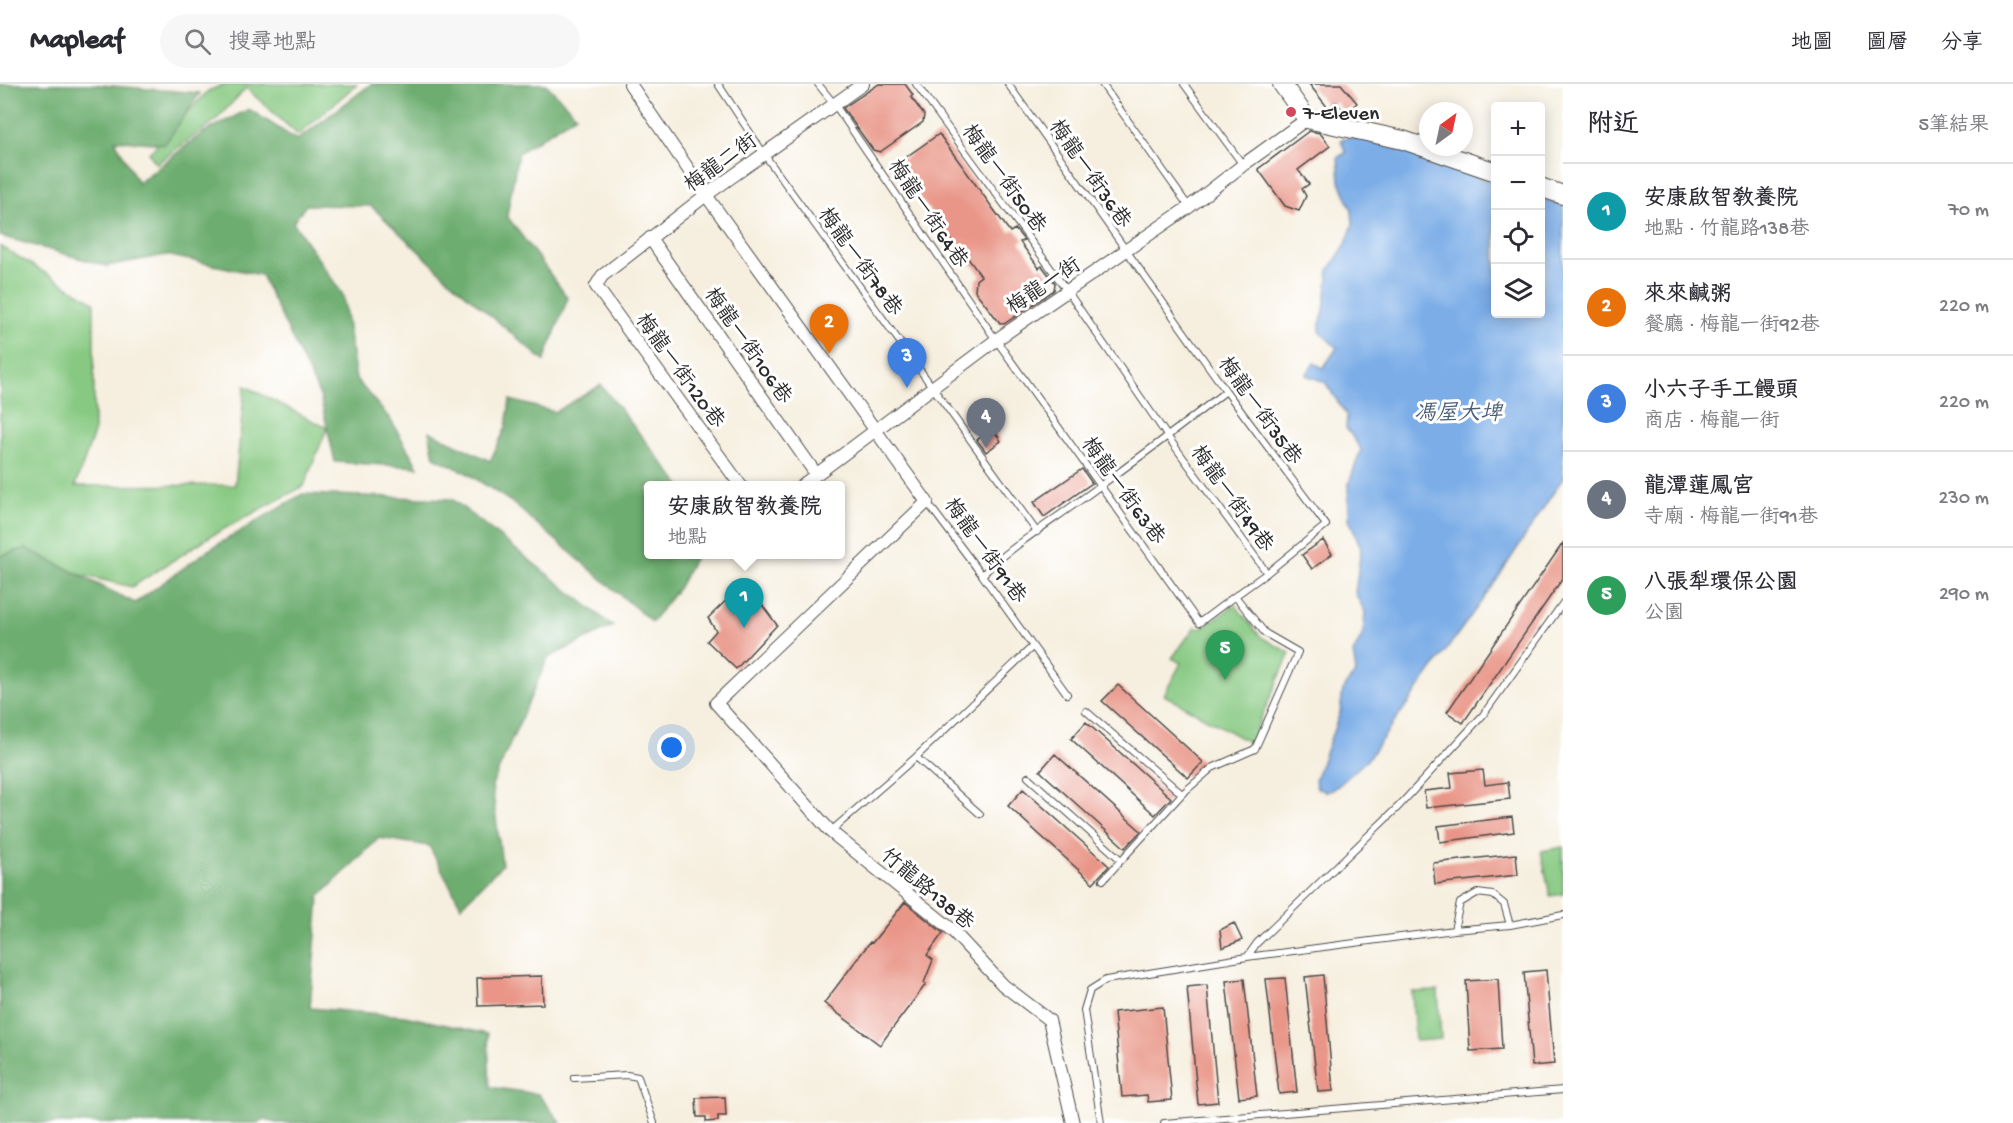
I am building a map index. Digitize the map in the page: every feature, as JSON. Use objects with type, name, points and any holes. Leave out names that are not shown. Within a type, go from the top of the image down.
[{"type":"street","name":"梅龍一街91巷","points":[[630,84],[706,195],[927,502]]},
{"type":"street","name":"梅龍二街","points":[[602,276],[706,195],[863,84]]},
{"type":"street","points":[[1282,84],[1307,119],[1403,140],[1491,170]]},
{"type":"street","name":"梅龍一街","points":[[807,481],[996,340],[1126,252],[1307,119]]},
{"type":"street","points":[[1545,189],[1563,195]]},
{"type":"street","name":"梅龍一街106巷","points":[[650,238],[816,474]]},
{"type":"street","name":"梅龍一街120巷","points":[[602,276],[596,286],[737,481]]},
{"type":"street","name":"竹龍路138巷","points":[[927,502],[716,703],[831,832],[950,928],[1002,985],[1049,1020],[1073,1123]]},
{"type":"lane","name":"梅龍一街78巷","points":[[718,84],[764,154],[1037,532]]},
{"type":"lane","name":"梅龍一街64巷","points":[[818,84],[835,105],[996,340]]},
{"type":"lane","name":"梅龍一街50巷","points":[[916,84],[1068,292]]},
{"type":"lane","name":"梅龍一街36巷","points":[[1008,84],[1126,252]]},
{"type":"lane","points":[[1102,84],[1189,207]]},
{"type":"lane","points":[[1184,84],[1243,165]]},
{"type":"lane","name":"梅龍一街35巷","points":[[1126,252],[1326,525],[1267,573]]},
{"type":"lane","name":"梅龍一街49巷","points":[[1068,292],[1267,573],[1235,596]]},
{"type":"lane","name":"梅龍一街63巷","points":[[996,340],[1199,623],[1235,596]]},
{"type":"lane","points":[[982,575],[993,564],[1227,391]]},
{"type":"lane","name":"梅龍一街91巷","points":[[927,502],[1067,694]]},
{"type":"lane","points":[[1103,880],[1182,794],[1212,768],[1255,749],[1298,652],[1265,633],[1235,596]]},
{"type":"lane","points":[[1247,957],[1257,943],[1399,806],[1484,715],[1563,603]]},
{"type":"lane","points":[[831,832],[916,757],[1032,647]]},
{"type":"lane","points":[[1086,711],[1182,794]]},
{"type":"lane","points":[[916,757],[980,814]]},
{"type":"lane","points":[[1028,777],[1121,861]]},
{"type":"lane","points":[[1454,930],[1460,903],[1477,893],[1493,895],[1504,904],[1510,925]]},
{"type":"lane","points":[[1101,1123],[1084,1010],[1090,990],[1106,980],[1247,957],[1454,930],[1510,925],[1563,915]]},
{"type":"lane","points":[[574,1078],[627,1075],[638,1077],[654,1123]]},
{"type":"lane","points":[[1164,1123],[1563,1090]]},
{"type":"green space","points":[[0,84],[87,84],[200,93],[165,144],[115,140],[138,183],[204,132],[249,109],[297,140],[371,84],[546,84],[576,115],[518,153],[507,216],[568,298],[544,361],[448,279],[371,206],[306,205],[293,222],[343,295],[356,379],[390,419],[418,467],[335,462],[320,396],[261,275],[166,255],[107,266],[0,236]]},
{"type":"green space","points":[[225,84],[357,84],[298,135],[246,88],[216,120],[156,164],[149,153],[208,91]]},
{"type":"green space","points":[[0,246],[94,302],[94,433],[75,486],[235,485],[245,386],[327,428],[304,486],[209,537],[132,587],[0,556]]},
{"type":"green space","points":[[601,385],[677,481],[644,481],[644,559],[694,559],[679,587],[652,622],[510,501],[467,473],[434,457],[429,431],[490,461],[506,427],[510,400],[555,412]]},
{"type":"green space","points":[[302,494],[452,499],[613,626],[548,658],[492,785],[502,865],[461,906],[429,846],[379,838],[319,897],[310,1008],[405,1016],[488,1034],[490,1087],[538,1094],[561,1123],[276,1123],[265,1119],[257,1123],[0,1123],[0,556],[26,548],[135,603],[207,551]]},
{"type":"green space","points":[[1235,605],[1261,637],[1290,653],[1250,743],[1164,695],[1181,663],[1172,658],[1195,627],[1200,629]]},
{"type":"green space","points":[[1563,847],[1563,894],[1550,896],[1541,851]]},
{"type":"green space","points":[[1438,991],[1441,1039],[1415,1041],[1412,992]]},
{"type":"water","name":"馮屋大埤","points":[[1363,137],[1491,182],[1491,318],[1545,318],[1545,199],[1563,206],[1563,478],[1496,581],[1367,760],[1338,786],[1327,792],[1317,788],[1315,780],[1340,713],[1343,689],[1356,672],[1353,653],[1363,634],[1365,612],[1355,593],[1361,548],[1349,519],[1348,486],[1361,449],[1346,428],[1347,416],[1325,382],[1306,375],[1314,363],[1323,368],[1337,348],[1320,332],[1320,324],[1329,270],[1346,244],[1353,224],[1352,211],[1340,181],[1338,157],[1346,153],[1341,141],[1343,138]]},
{"type":"building","points":[[879,84],[905,84],[924,115],[923,122],[880,152],[873,150],[843,108]]},
{"type":"building","points":[[1309,84],[1341,84],[1357,103],[1345,113],[1336,102],[1328,108]]},
{"type":"building","points":[[1309,131],[1320,133],[1330,146],[1298,170],[1309,184],[1302,189],[1306,196],[1299,211],[1285,206],[1258,169]]},
{"type":"building","points":[[939,134],[1010,232],[1015,229],[1024,240],[1020,242],[1039,268],[1042,266],[1055,283],[1054,290],[1004,324],[1000,323],[975,291],[976,280],[981,276],[967,257],[964,259],[896,164]]},
{"type":"building","points":[[993,429],[1001,441],[986,452],[977,440]]},
{"type":"building","points":[[1082,469],[1092,483],[1044,517],[1034,502]]},
{"type":"building","points":[[1323,540],[1332,554],[1312,569],[1302,555]]},
{"type":"building","points":[[1563,543],[1563,578],[1463,723],[1447,712]]},
{"type":"building","points":[[748,586],[777,625],[736,669],[707,641],[716,631],[708,618],[738,589],[743,590]]},
{"type":"building","points":[[1118,685],[1203,762],[1188,778],[1102,701]]},
{"type":"building","points":[[1086,722],[1171,798],[1155,815],[1071,739]]},
{"type":"building","points":[[1055,754],[1141,831],[1125,848],[1040,771]]},
{"type":"building","points":[[1483,770],[1485,785],[1508,782],[1510,799],[1426,808],[1424,791],[1452,788],[1450,773]]},
{"type":"building","points":[[1023,789],[1109,866],[1093,883],[1008,806]]},
{"type":"building","points":[[1512,817],[1514,832],[1440,842],[1438,826]]},
{"type":"building","points":[[1516,854],[1518,875],[1435,884],[1433,863]]},
{"type":"building","points":[[905,902],[943,933],[927,955],[933,960],[924,983],[926,984],[880,1045],[824,1003],[870,942],[872,943]]},
{"type":"building","points":[[1234,923],[1242,940],[1222,948],[1220,930]]},
{"type":"building","points":[[1546,970],[1554,1064],[1532,1066],[1524,972]]},
{"type":"building","points":[[1323,975],[1333,1091],[1318,1092],[1305,977]]},
{"type":"building","points":[[542,976],[543,1004],[478,1006],[477,978]]},
{"type":"building","points":[[1285,978],[1297,1092],[1279,1094],[1266,979]]},
{"type":"building","points":[[1244,979],[1257,1096],[1239,1098],[1226,981]]},
{"type":"building","points":[[1498,979],[1502,1049],[1470,1051],[1466,981]]},
{"type":"building","points":[[1207,985],[1218,1102],[1198,1104],[1187,987]]},
{"type":"building","points":[[1163,1007],[1172,1100],[1148,1102],[1147,1095],[1122,1097],[1114,1012]]},
{"type":"building","points":[[725,1097],[726,1116],[718,1116],[718,1121],[706,1122],[706,1117],[697,1117],[696,1098]]},
{"type":"place","name":"7-Eleven","points":[[1291,112]]},
{"type":"place","name":"來來鹹粥","points":[[829,354]]},
{"type":"place","name":"小六子手工饅頭","points":[[907,388]]},
{"type":"place","name":"龍潭蓮鳳宮","points":[[986,448]]},
{"type":"place","name":"安康啟智教養院","points":[[744,628]]},
{"type":"place","name":"八張犁環保公園","points":[[1225,680]]}]
